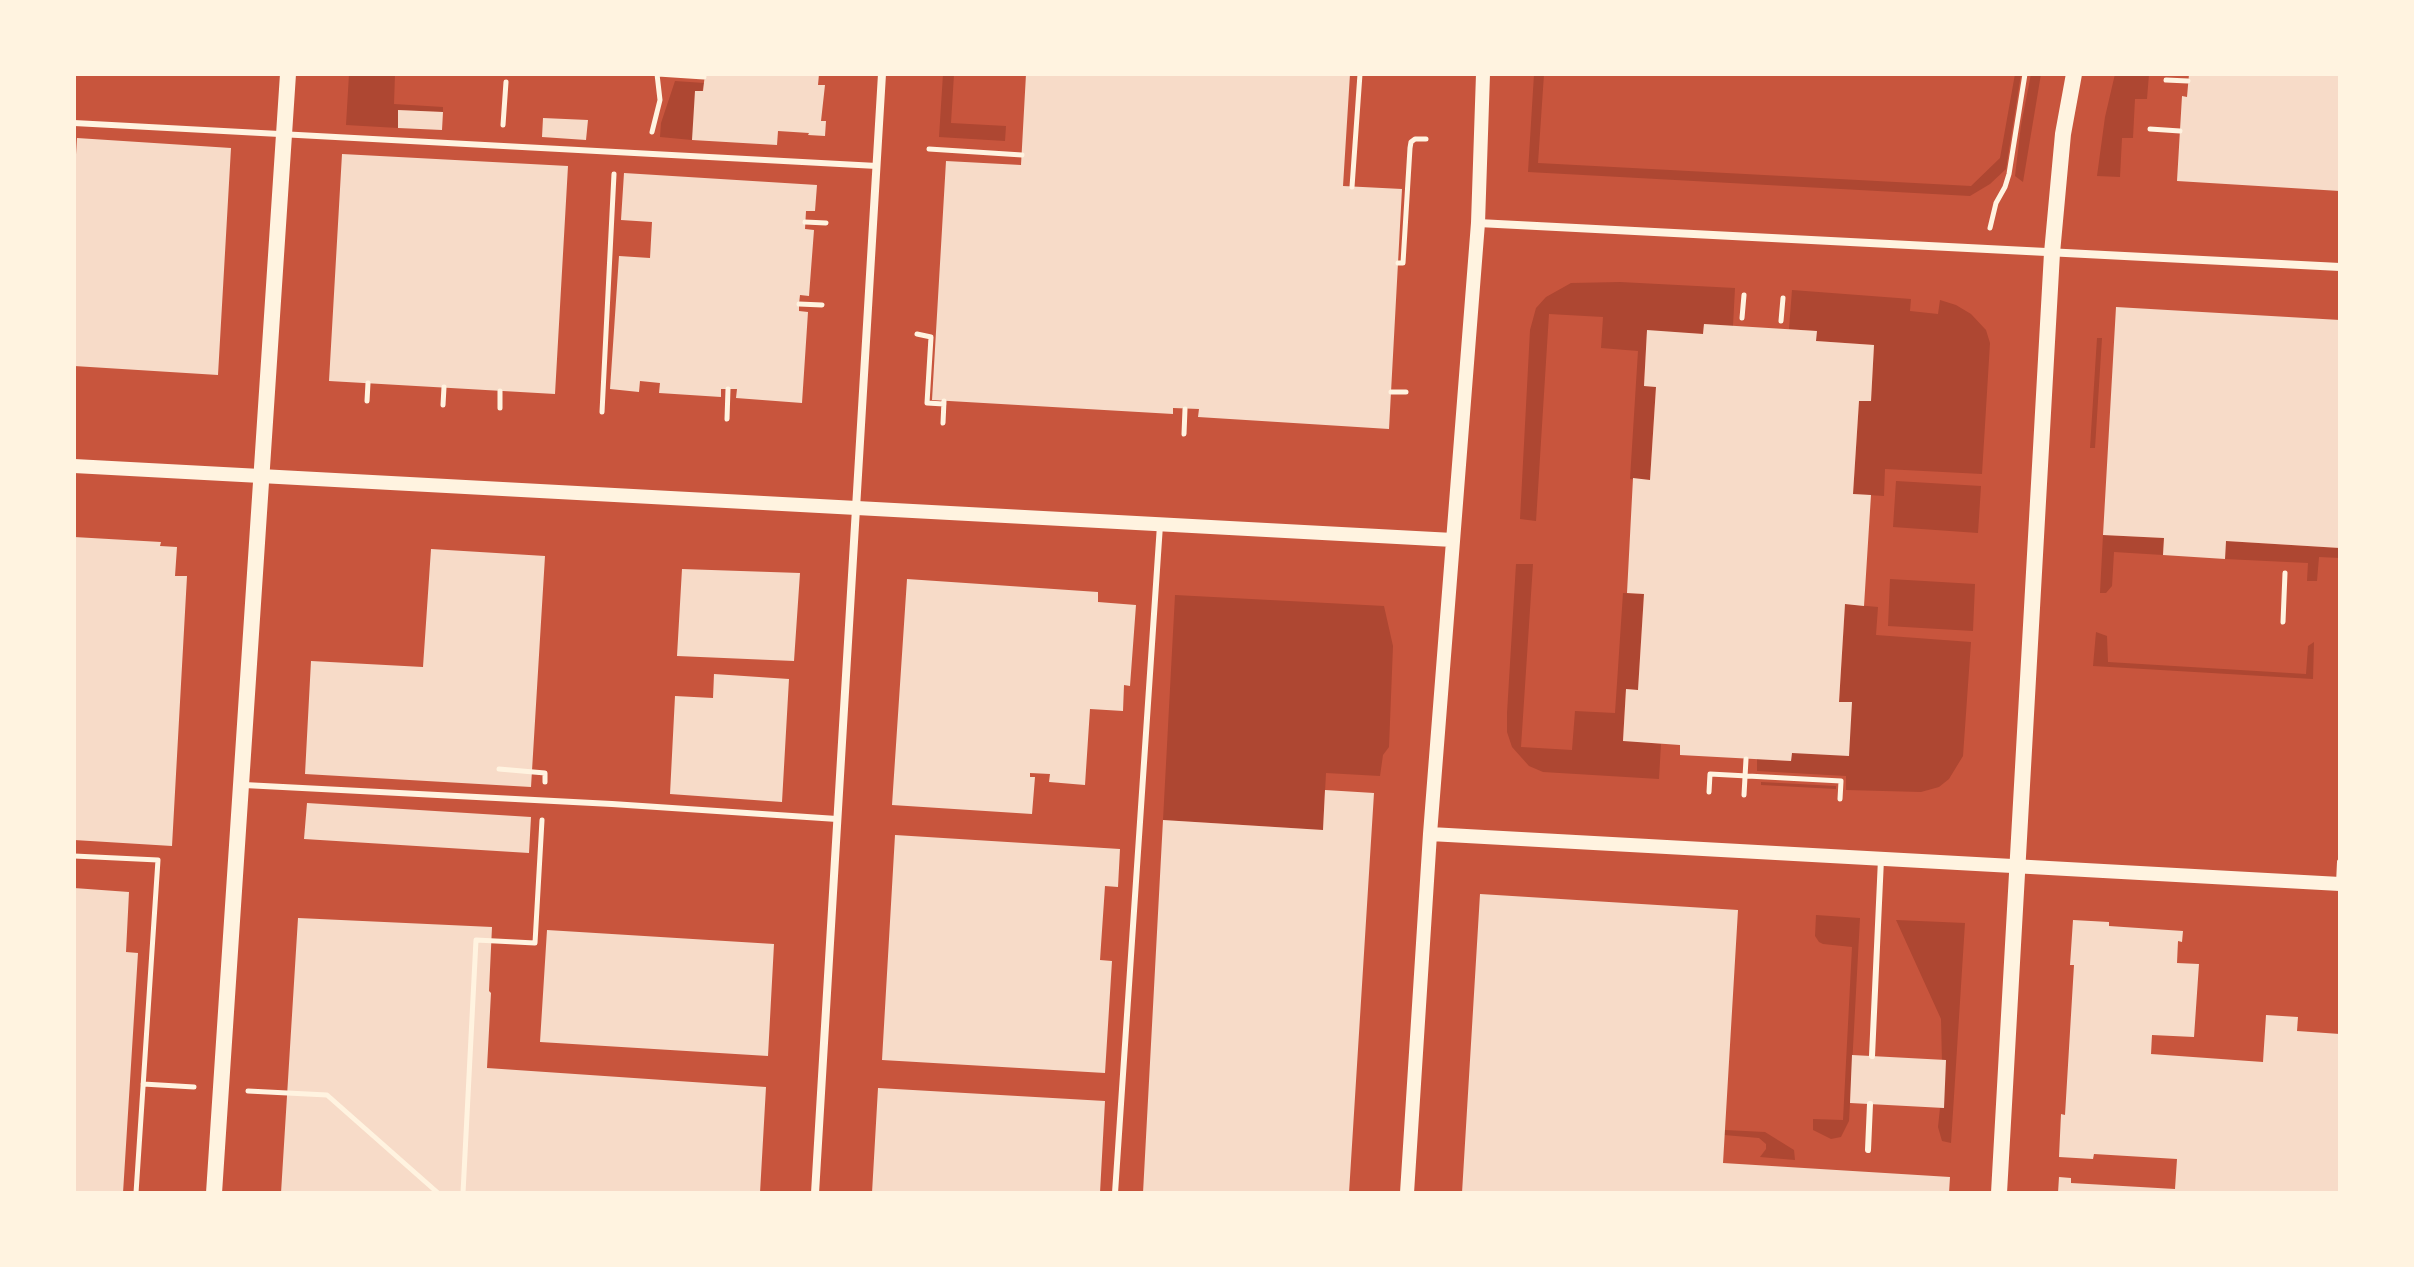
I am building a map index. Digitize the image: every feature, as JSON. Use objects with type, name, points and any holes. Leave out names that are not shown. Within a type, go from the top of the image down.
[{"type":"main road","points":[[214,1193],[288,74]]},
{"type":"main road","points":[[1999,1193],[2052,253],[2063,134],[2074,74]]},
{"type":"street","points":[[815,1193],[882,74]]},
{"type":"street","points":[[1407,1193],[1430,834],[1478,223],[1483,74]]},
{"type":"street","points":[[1478,223],[2340,267]]},
{"type":"street","points":[[74,466],[1453,540]]},
{"type":"street","points":[[1430,834],[2339,884]]},
{"type":"lane","points":[[74,123],[877,166]]},
{"type":"lane","points":[[1115,1193],[1160,525]]},
{"type":"lane","points":[[241,784],[837,819]]},
{"type":"lane","points":[[1872,1056],[1881,859]]},
{"type":"lane","points":[[2339,884],[2340,862]]},
{"type":"lane","points":[[1868,1150],[1870,1104]]},
{"type":"path","points":[[651,137],[660,100],[658,74],[704,77]]},
{"type":"path","points":[[1352,187],[1360,74]]},
{"type":"path","points":[[1994,210],[2009,174],[2025,74]]},
{"type":"path","points":[[2166,80],[2188,81]]},
{"type":"path","points":[[504,111],[506,82]]},
{"type":"path","points":[[2150,129],[2180,131]]},
{"type":"path","points":[[1398,263],[1403,263],[1411,142],[1426,139]]},
{"type":"path","points":[[929,149],[1022,155]]},
{"type":"path","points":[[602,412],[615,151]]},
{"type":"path","points":[[805,222],[826,223]]},
{"type":"path","points":[[1742,318],[1744,295]]},
{"type":"path","points":[[1781,321],[1783,298]]},
{"type":"path","points":[[799,304],[822,305]]},
{"type":"path","points":[[917,334],[931,337],[927,403],[944,402],[943,423]]},
{"type":"path","points":[[367,401],[368,383]]},
{"type":"path","points":[[443,405],[444,387]]},
{"type":"path","points":[[727,419],[728,389]]},
{"type":"path","points":[[500,391],[500,408]]},
{"type":"path","points":[[1391,392],[1406,392]]},
{"type":"path","points":[[1184,434],[1185,409]]},
{"type":"path","points":[[2283,622],[2285,573]]},
{"type":"path","points":[[1744,795],[1746,759]]},
{"type":"path","points":[[499,769],[545,773],[544,789]]},
{"type":"path","points":[[1709,792],[1710,774],[1841,781],[1840,799]]},
{"type":"path","points":[[463,1193],[476,940],[535,943],[542,819]]},
{"type":"path","points":[[74,856],[158,860],[136,1193]]},
{"type":"path","points":[[143,1084],[201,1088]]},
{"type":"path","points":[[245,1090],[327,1095],[438,1193]]},
{"type":"shaded area","points":[[349,74],[395,74],[394,104],[443,107],[443,112],[399,110],[398,128],[346,125]]},
{"type":"shaded area","points":[[943,74],[954,74],[951,123],[1006,126],[1005,141],[939,137]]},
{"type":"shaded area","points":[[1534,74],[1544,74],[1538,163],[1971,186],[2000,158],[2015,74],[2021,74],[2006,169],[1990,184],[1970,196],[1528,172]]},
{"type":"shaded area","points":[[2031,74],[2041,74],[2023,182],[2015,176]]},
{"type":"shaded area","points":[[2115,74],[2149,74],[2147,99],[2135,99],[2133,138],[2122,138],[2120,177],[2097,176],[2105,117]]},
{"type":"shaded area","points":[[675,81],[704,83],[692,140],[660,137],[661,123]]},
{"type":"shaded area","points":[[1620,282],[1735,288],[1733,326],[1704,324],[1703,334],[1647,331],[1644,386],[1656,387],[1650,480],[1630,479],[1638,351],[1601,348],[1603,317],[1549,314],[1536,521],[1520,519],[1530,330],[1536,308],[1546,297],[1571,283]]},
{"type":"shaded area","points":[[1792,290],[1911,299],[1910,311],[1938,314],[1940,300],[1971,314],[1986,330],[1990,343],[1982,474],[1885,469],[1884,496],[1853,494],[1859,401],[1871,401],[1874,345],[1816,341],[1816,331],[1789,329]]},
{"type":"shaded area","points":[[2097,338],[2102,338],[2095,448],[2090,448]]},
{"type":"shaded area","points":[[1896,481],[1981,486],[1978,533],[1893,527]]},
{"type":"shaded area","points":[[2103,535],[2164,538],[2163,555],[2114,552],[2112,586],[2106,593],[2100,593]]},
{"type":"shaded area","points":[[2226,541],[2340,548],[2340,558],[2319,557],[2317,581],[2307,581],[2308,563],[2225,559]]},
{"type":"shaded area","points":[[1516,564],[1533,564],[1521,747],[1572,750],[1575,711],[1615,713],[1623,593],[1644,594],[1638,690],[1626,689],[1623,740],[1661,744],[1659,779],[1543,772],[1529,766],[1512,747],[1507,732],[1507,713]]},
{"type":"shaded area","points":[[1890,579],[1975,584],[1973,631],[1888,626]]},
{"type":"shaded area","points":[[1175,595],[1384,606],[1393,646],[1389,747],[1383,755],[1380,776],[1326,773],[1323,830],[1163,820]]},
{"type":"shaded area","points":[[1845,604],[1878,607],[1876,635],[1971,642],[1963,756],[1949,779],[1939,787],[1921,792],[1846,790],[1846,776],[1757,771],[1757,759],[1791,761],[1792,753],[1839,702]]},
{"type":"shaded area","points":[[2096,632],[2107,636],[2108,662],[2306,674],[2308,646],[2314,642],[2313,679],[2093,666]]},
{"type":"shaded area","points":[[1761,782],[1836,786],[1836,789],[1761,785]]},
{"type":"shaded area","points":[[1816,915],[1860,918],[1849,1121],[1841,1137],[1831,1139],[1813,1130],[1813,1119],[1843,1120],[1852,947],[1819,942],[1815,936]]},
{"type":"shaded area","points":[[1896,920],[1965,923],[1951,1143],[1942,1141],[1938,1127],[1940,1108],[1943,1108],[1941,1019]]},
{"type":"shaded area","points":[[1725,1130],[1765,1132],[1794,1150],[1795,1160],[1760,1157],[1766,1144],[1759,1138],[1724,1135]]},
{"type":"building","points":[[705,74],[819,74],[818,85],[825,85],[821,121],[826,121],[825,136],[778,131],[777,145],[692,140],[695,91],[703,91]]},
{"type":"building","points":[[1026,74],[1350,74],[1343,186],[1402,189],[1389,429],[1198,417],[1199,409],[1173,408],[1173,414],[932,400],[946,161],[1021,165]]},
{"type":"building","points":[[2189,74],[2340,74],[2340,191],[2177,181],[2182,96],[2187,97]]},
{"type":"building","points":[[398,110],[443,112],[442,130],[398,128]]},
{"type":"building","points":[[543,118],[588,120],[586,140],[542,137]]},
{"type":"building","points":[[77,138],[231,148],[218,375],[74,366]]},
{"type":"building","points":[[342,154],[568,166],[555,394],[329,381]]},
{"type":"building","points":[[624,173],[817,185],[815,211],[806,211],[805,229],[814,230],[809,296],[800,295],[799,304],[799,311],[808,312],[802,403],[736,398],[737,389],[721,389],[721,397],[659,393],[660,383],[640,381],[639,392],[610,389],[619,256],[650,258],[652,222],[621,220]]},
{"type":"building","points":[[2116,307],[2340,320],[2340,548],[2226,541],[2225,559],[2163,555],[2164,538],[2103,535]]},
{"type":"building","points":[[1704,324],[1817,331],[1816,341],[1874,345],[1871,401],[1859,401],[1853,494],[1871,495],[1864,606],[1845,604],[1839,702],[1852,702],[1849,756],[1792,753],[1791,761],[1680,755],[1680,745],[1623,741],[1626,689],[1638,690],[1644,594],[1627,593],[1633,478],[1650,480],[1656,387],[1644,386],[1647,330],[1703,334]]},
{"type":"building","points":[[74,537],[161,542],[160,546],[177,547],[175,576],[187,576],[172,846],[74,840]]},
{"type":"building","points":[[431,549],[545,556],[531,787],[305,774],[311,661],[423,667]]},
{"type":"building","points":[[682,569],[800,573],[794,661],[677,656]]},
{"type":"building","points":[[907,579],[1098,592],[1098,602],[1136,605],[1130,686],[1124,685],[1123,711],[1090,709],[1085,785],[1049,782],[1050,774],[1030,773],[1030,777],[1035,777],[1032,814],[892,805]]},
{"type":"building","points":[[714,674],[789,679],[782,802],[670,794],[675,696],[713,698]]},
{"type":"building","points":[[1325,790],[1374,793],[1349,1193],[1143,1193],[1163,820],[1323,830]]},
{"type":"building","points":[[307,803],[531,817],[529,853],[304,839]]},
{"type":"building","points":[[895,835],[1120,849],[1118,887],[1105,886],[1100,960],[1112,961],[1105,1073],[882,1060]]},
{"type":"building","points":[[74,888],[129,892],[126,952],[138,953],[123,1193],[74,1193]]},
{"type":"building","points":[[1480,894],[1738,910],[1723,1163],[1950,1177],[1949,1193],[1462,1193]]},
{"type":"building","points":[[298,918],[492,927],[487,1068],[766,1087],[760,1193],[281,1193]]},
{"type":"building","points":[[2073,920],[2183,931],[2182,942],[2178,941],[2177,963],[2199,964],[2194,1037],[2152,1035],[2151,1054],[2263,1062],[2266,1015],[2298,1017],[2297,1031],[2340,1034],[2340,1193],[2058,1193],[2059,1177],[2071,1178],[2071,1183],[2175,1189],[2177,1159],[2094,1154],[2093,1159],[2059,1157],[2061,1114],[2065,1115],[2074,965],[2070,965]]},
{"type":"building","points":[[547,930],[774,944],[768,1056],[540,1042]]},
{"type":"building","points":[[1852,1055],[1946,1060],[1944,1108],[1850,1103]]},
{"type":"building","points":[[878,1088],[1105,1101],[1100,1193],[872,1193]]}]
